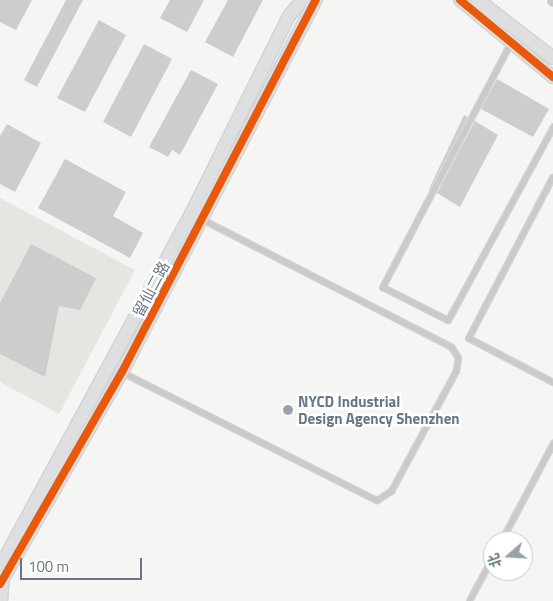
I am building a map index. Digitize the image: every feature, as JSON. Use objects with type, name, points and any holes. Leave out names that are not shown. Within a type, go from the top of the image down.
[{"type":"street","name":"留仙二路","points":[[1,577],[194,208],[293,12],[302,0]]},
{"type":"street","name":"留仙二路","points":[[1,577],[122,372],[203,220],[316,0]]},
{"type":"street","points":[[460,0],[553,77]]},
{"type":"street","points":[[478,0],[553,58]]},
{"type":"street","points":[[293,12],[306,20]]},
{"type":"street","points":[[1,577],[2,601]]},
{"type":"lane","points":[[512,42],[383,286],[448,320],[553,127]]},
{"type":"lane","points":[[553,178],[469,338],[553,382]]},
{"type":"lane","points":[[122,372],[377,500],[391,491],[456,371],[458,358],[451,347],[203,220]]},
{"type":"lane","points":[[506,531],[553,443]]},
{"type":"lane","points":[[469,601],[483,575]]},
{"type":"shaded area","points":[[0,198],[135,270],[59,414],[0,382]]},
{"type":"building","points":[[0,0],[32,0],[16,30],[0,22]]},
{"type":"building","points":[[66,0],[83,0],[37,87],[24,80]]},
{"type":"building","points":[[170,0],[204,0],[187,32],[160,18]]},
{"type":"building","points":[[228,0],[263,0],[233,57],[205,42]]},
{"type":"building","points":[[99,20],[126,35],[85,112],[57,98]]},
{"type":"building","points":[[144,44],[172,59],[131,137],[103,122]]},
{"type":"building","points":[[191,70],[218,84],[180,155],[172,150],[168,157],[149,147]]},
{"type":"building","points":[[497,79],[549,109],[533,137],[481,109]]},
{"type":"building","points":[[464,115],[468,117],[429,189]]},
{"type":"building","points":[[475,121],[498,135],[460,207],[437,193]]},
{"type":"building","points":[[7,124],[41,143],[15,192],[0,184],[0,136]]},
{"type":"building","points":[[65,159],[126,192],[113,216],[143,233],[130,258],[38,208]]},
{"type":"building","points":[[31,244],[96,278],[80,310],[59,306],[45,377],[0,354],[0,303]]},
{"type":"cycle path","points":[[0,584],[122,372],[316,0]]},
{"type":"cycle path","points":[[460,0],[553,77]]},
{"type":"place","name":"NYCD Industrial Design Agency Shenzhen","points":[[288,410]]}]
